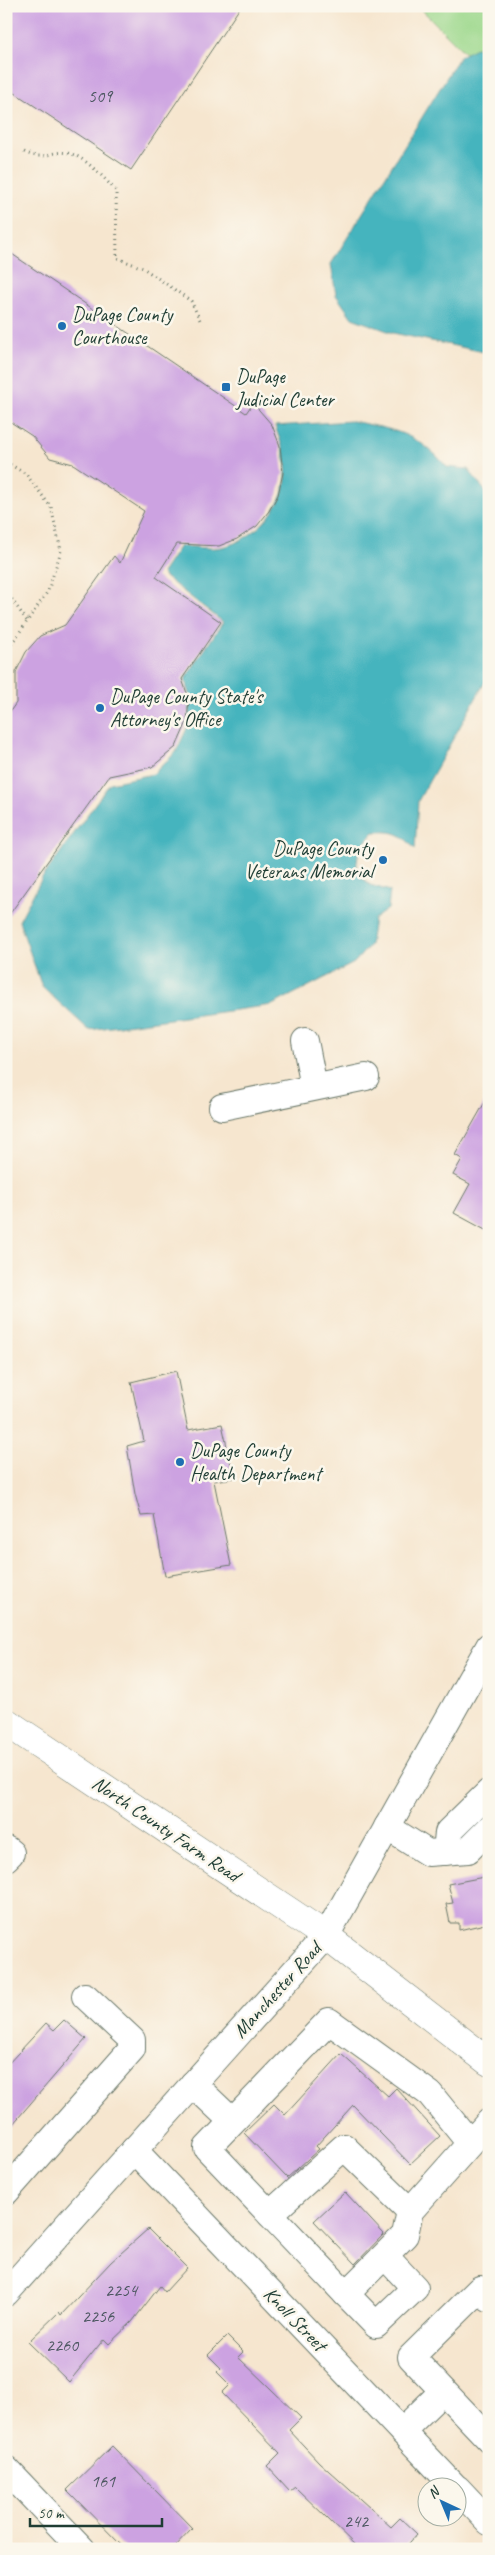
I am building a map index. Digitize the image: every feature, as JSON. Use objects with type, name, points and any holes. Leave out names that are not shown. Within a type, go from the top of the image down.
[{"type":"main road","name":"North County Farm Road","points":[[6,1722],[326,1936],[489,2062]]},
{"type":"street","points":[[305,1041],[314,1087]]},
{"type":"street","points":[[222,1107],[366,1077]]},
{"type":"street","name":"Manchester Road","points":[[11,2279],[134,2150],[326,1936],[387,1827],[480,1681],[489,1646]]},
{"type":"street","points":[[437,1852],[448,1832],[489,1792]]},
{"type":"street","points":[[387,1827],[437,1852],[468,1850],[489,1829]]},
{"type":"street","points":[[6,1849],[11,1853],[6,1858]]},
{"type":"street","points":[[6,2192],[132,2049],[132,2040],[85,1996]]},
{"type":"street","points":[[385,2256],[416,2288],[376,2325],[206,2148],[329,2021],[430,2094],[469,2142]]},
{"type":"street","points":[[193,2084],[232,2121]]},
{"type":"street","points":[[346,2294],[405,2235],[410,2211],[469,2142],[489,2122]]},
{"type":"street","points":[[270,2214],[344,2147],[410,2211]]},
{"type":"street","name":"Knoll Street","points":[[134,2150],[447,2478]]},
{"type":"street","points":[[489,2298],[480,2289],[411,2357],[489,2439]]},
{"type":"street","points":[[402,2432],[443,2390]]},
{"type":"street","points":[[6,2470],[82,2549]]},
{"type":"street","name":"Knoll Street","points":[[468,2500],[489,2522]]},
{"type":"path","points":[[24,152],[37,158],[67,153],[95,168],[116,191],[117,258],[144,268],[191,301],[200,320]]},
{"type":"path","points":[[6,462],[26,474],[51,507],[61,552],[48,590],[6,652]]},
{"type":"path","points":[[6,591],[27,621]]},
{"type":"green space","points":[[418,6],[489,6],[489,76],[482,70]]},
{"type":"water","points":[[484,44],[489,45],[489,353],[393,333],[352,318],[336,295],[331,264],[460,56]]},
{"type":"water","points":[[352,421],[393,430],[415,439],[436,455],[447,467],[468,469],[489,496],[489,675],[418,801],[415,849],[406,839],[398,834],[374,832],[360,850],[357,860],[357,873],[370,885],[390,891],[388,909],[374,919],[370,945],[354,963],[272,1005],[89,1030],[42,987],[19,921],[42,878],[110,783],[153,774],[176,752],[188,726],[191,697],[185,679],[223,622],[162,573],[180,546],[212,548],[233,544],[255,531],[272,512],[284,490],[286,478],[284,452],[275,426]]},
{"type":"building","points":[[6,6],[241,6],[131,170],[6,87]]},
{"type":"building","points":[[6,250],[246,413],[253,403],[272,425],[280,446],[283,473],[278,495],[269,511],[257,526],[237,539],[219,546],[177,544],[156,577],[221,622],[182,679],[189,699],[187,722],[176,747],[152,767],[109,776],[6,919],[6,717],[16,703],[16,672],[26,652],[40,636],[65,625],[114,556],[120,563],[144,511],[73,464],[50,458],[32,436],[6,419]]},
{"type":"building","points":[[489,1095],[489,1232],[454,1213],[470,1184],[453,1175],[462,1159],[455,1155]]},
{"type":"building","name":"DuPage County Health Department","points":[[176,1371],[188,1430],[222,1424],[234,1478],[214,1481],[231,1565],[165,1576],[154,1515],[141,1516],[135,1494],[127,1446],[144,1441],[131,1382]]},
{"type":"building","points":[[489,1876],[489,1923],[459,1930],[459,1923],[450,1923],[446,1904],[453,1903],[448,1884]]},
{"type":"building","points":[[64,2020],[86,2039],[6,2132],[6,2066],[46,2023],[54,2030]]},
{"type":"building","points":[[341,2054],[388,2096],[396,2088],[440,2136],[410,2164],[353,2105],[316,2146],[319,2149],[287,2178],[244,2133],[274,2104],[285,2115]]},
{"type":"building","points":[[345,2192],[384,2234],[355,2264],[314,2221]]},
{"type":"building","points":[[148,2229],[187,2268],[165,2292],[160,2286],[132,2322],[109,2344],[104,2339],[69,2382],[28,2342],[59,2312],[61,2315],[111,2262]]},
{"type":"building","points":[[227,2336],[243,2352],[238,2357],[301,2418],[289,2430],[319,2462],[391,2527],[400,2518],[417,2534],[404,2549],[359,2549],[295,2487],[290,2491],[267,2466],[280,2453],[222,2393],[230,2385],[217,2372],[221,2368],[208,2355]]},
{"type":"building","points":[[112,2446],[192,2528],[172,2549],[125,2549],[67,2490]]},
{"type":"place","name":"DuPage County Courthouse","points":[[62,326]]},
{"type":"place","name":"DuPage Judicial Center","points":[[226,387]]},
{"type":"place","name":"DuPage County State's Attorney's Office","points":[[100,708]]},
{"type":"place","name":"DuPage County Veterans Memorial","points":[[383,860]]},
{"type":"place","name":"DuPage County Health Department","points":[[180,1462]]}]
